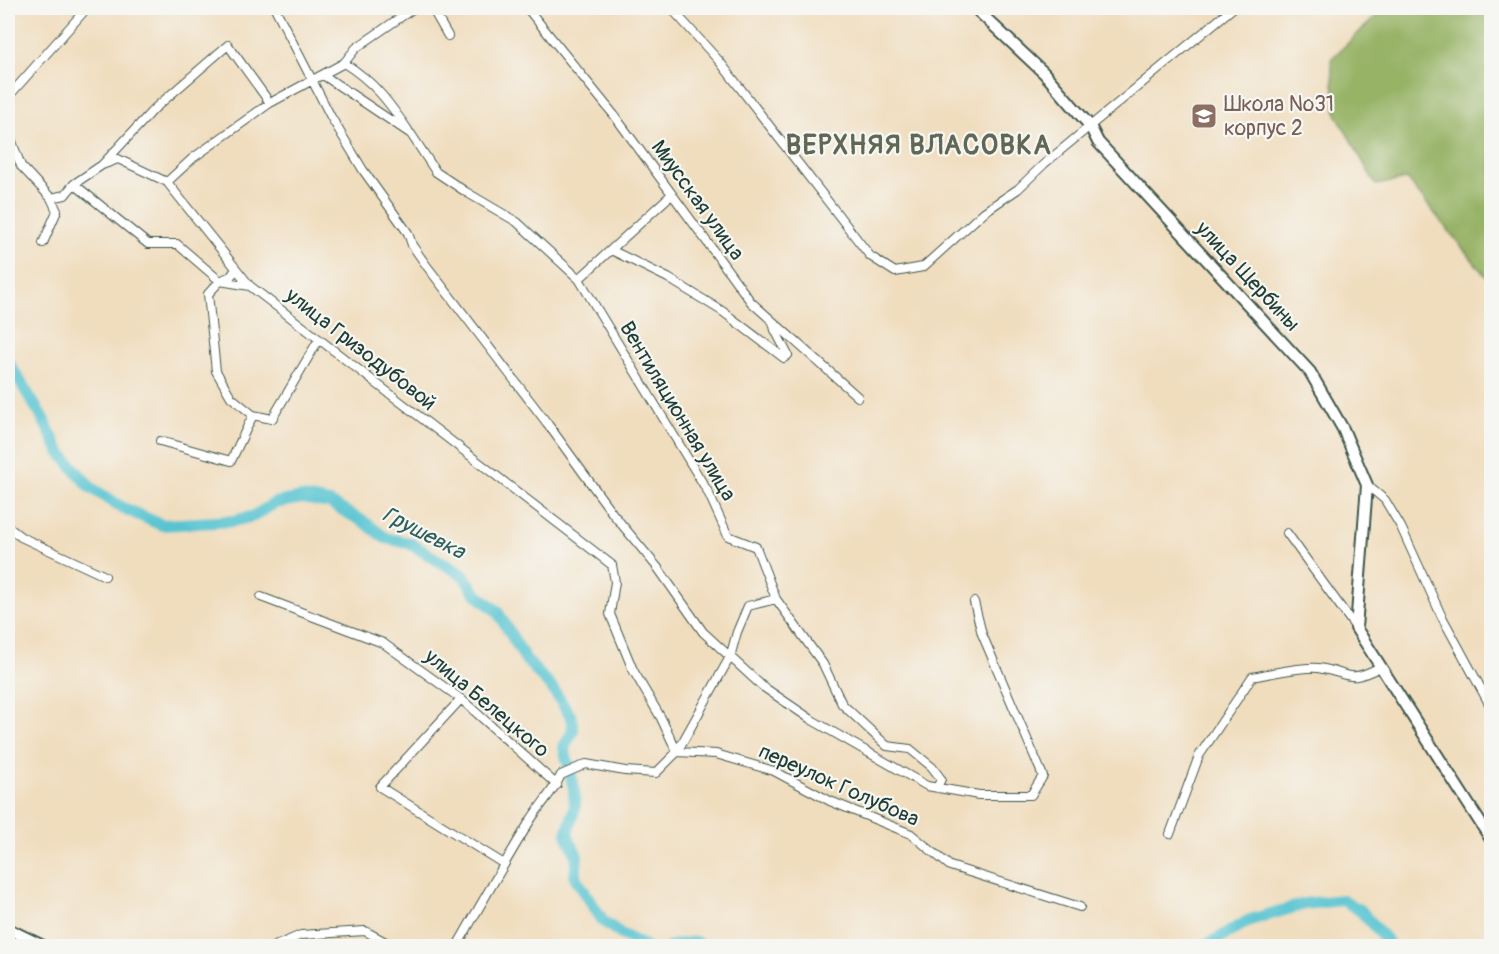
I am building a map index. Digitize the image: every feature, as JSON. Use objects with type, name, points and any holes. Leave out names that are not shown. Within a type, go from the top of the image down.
[{"type":"street","points":[[8,97],[87,8]]},
{"type":"street","points":[[275,8],[311,80],[363,170],[408,233],[412,245],[426,265],[614,514],[658,568],[703,632],[762,686],[812,720],[927,786],[979,795],[1031,795],[1043,776],[982,634],[974,602]]},
{"type":"street","points":[[167,182],[192,158],[270,103],[344,63],[356,48],[414,8]]},
{"type":"street","points":[[432,8],[448,36]]},
{"type":"street","name":"Миусская улица","points":[[527,8],[614,115],[751,302],[858,397]]},
{"type":"street","points":[[671,8],[720,62],[870,256],[895,272],[923,267],[984,213],[1018,189],[1044,164],[1233,8]]},
{"type":"street","points":[[979,11],[992,8]]},
{"type":"street","name":"улица Щербины","points":[[979,11],[1044,73],[1090,126],[1098,142],[1310,372],[1343,429],[1367,485],[1356,628]]},
{"type":"street","points":[[51,198],[65,195],[74,184],[102,165],[154,109],[228,45],[270,103]]},
{"type":"street","name":"Вентиляционная улица","points":[[344,63],[384,94],[436,172],[517,222],[579,279],[675,441],[708,492],[728,536],[756,547],[776,599],[823,664],[842,704],[887,746],[910,749],[932,767],[941,779],[937,788]]},
{"type":"street","name":"Вентиляционная улица","points":[[323,75],[411,134]]},
{"type":"street","points":[[8,131],[21,166],[51,198],[57,211],[43,243]]},
{"type":"street","name":"улица Гризодубовой","points":[[102,165],[118,159],[167,182],[250,286],[612,565],[615,582],[610,614],[633,670],[661,718],[677,752]]},
{"type":"street","points":[[74,184],[148,244],[177,244],[220,281],[250,286]]},
{"type":"street","points":[[579,279],[672,194]]},
{"type":"street","points":[[611,250],[668,279],[722,311],[784,358],[788,355],[773,322]]},
{"type":"street","points":[[236,269],[231,276],[220,281],[208,294],[216,371],[231,398],[253,415],[272,419],[319,339]]},
{"type":"street","points":[[160,441],[231,461],[253,415]]},
{"type":"street","points":[[1367,485],[1384,500],[1401,527],[1441,615],[1491,709]]},
{"type":"street","points":[[8,527],[21,537],[105,576]]},
{"type":"street","points":[[1287,533],[1356,628],[1491,841]]},
{"type":"street","name":"улица Белецкого","points":[[261,597],[384,643],[461,699],[556,785]]},
{"type":"street","points":[[457,946],[539,806],[561,775],[586,764],[625,771],[656,773],[677,752],[730,657],[748,606],[776,599]]},
{"type":"street","points":[[1170,834],[1198,756],[1252,676],[1316,667],[1347,677],[1363,676],[1380,667]]},
{"type":"street","points":[[461,699],[380,787],[504,864]]},
{"type":"street","name":"переулок Голубова","points":[[677,752],[716,753],[774,771],[830,801],[911,834],[950,866],[1080,907]]},
{"type":"street","points":[[8,929],[43,946]]},
{"type":"street","points":[[275,946],[301,935],[365,932],[393,946]]},
{"type":"green space","points":[[1385,8],[1491,8],[1491,283],[1407,179],[1376,185],[1336,114],[1331,59]]},
{"type":"waterway","name":"Грушевка","points":[[8,362],[42,417],[60,452],[90,487],[123,508],[162,525],[233,521],[254,516],[275,503],[302,498],[330,503],[366,523],[385,538],[409,543],[463,575],[476,594],[497,611],[526,660],[552,688],[571,717],[573,731],[564,747],[574,789],[575,807],[567,834],[577,856],[575,877],[603,921],[621,934],[645,946]]},
{"type":"waterway","name":"Грушевка","points":[[1205,946],[1250,920],[1305,904],[1343,900],[1361,911],[1391,946]]},
{"type":"waterway","name":"Грушевка","points":[[671,946],[696,942],[700,946]]},
{"type":"place","name":"Школа №31 корпус 2","points":[[1204,116]]},
{"type":"district","name":"ВЕРХНЯЯ ВЛАСОВКА","points":[[919,145]]}]
